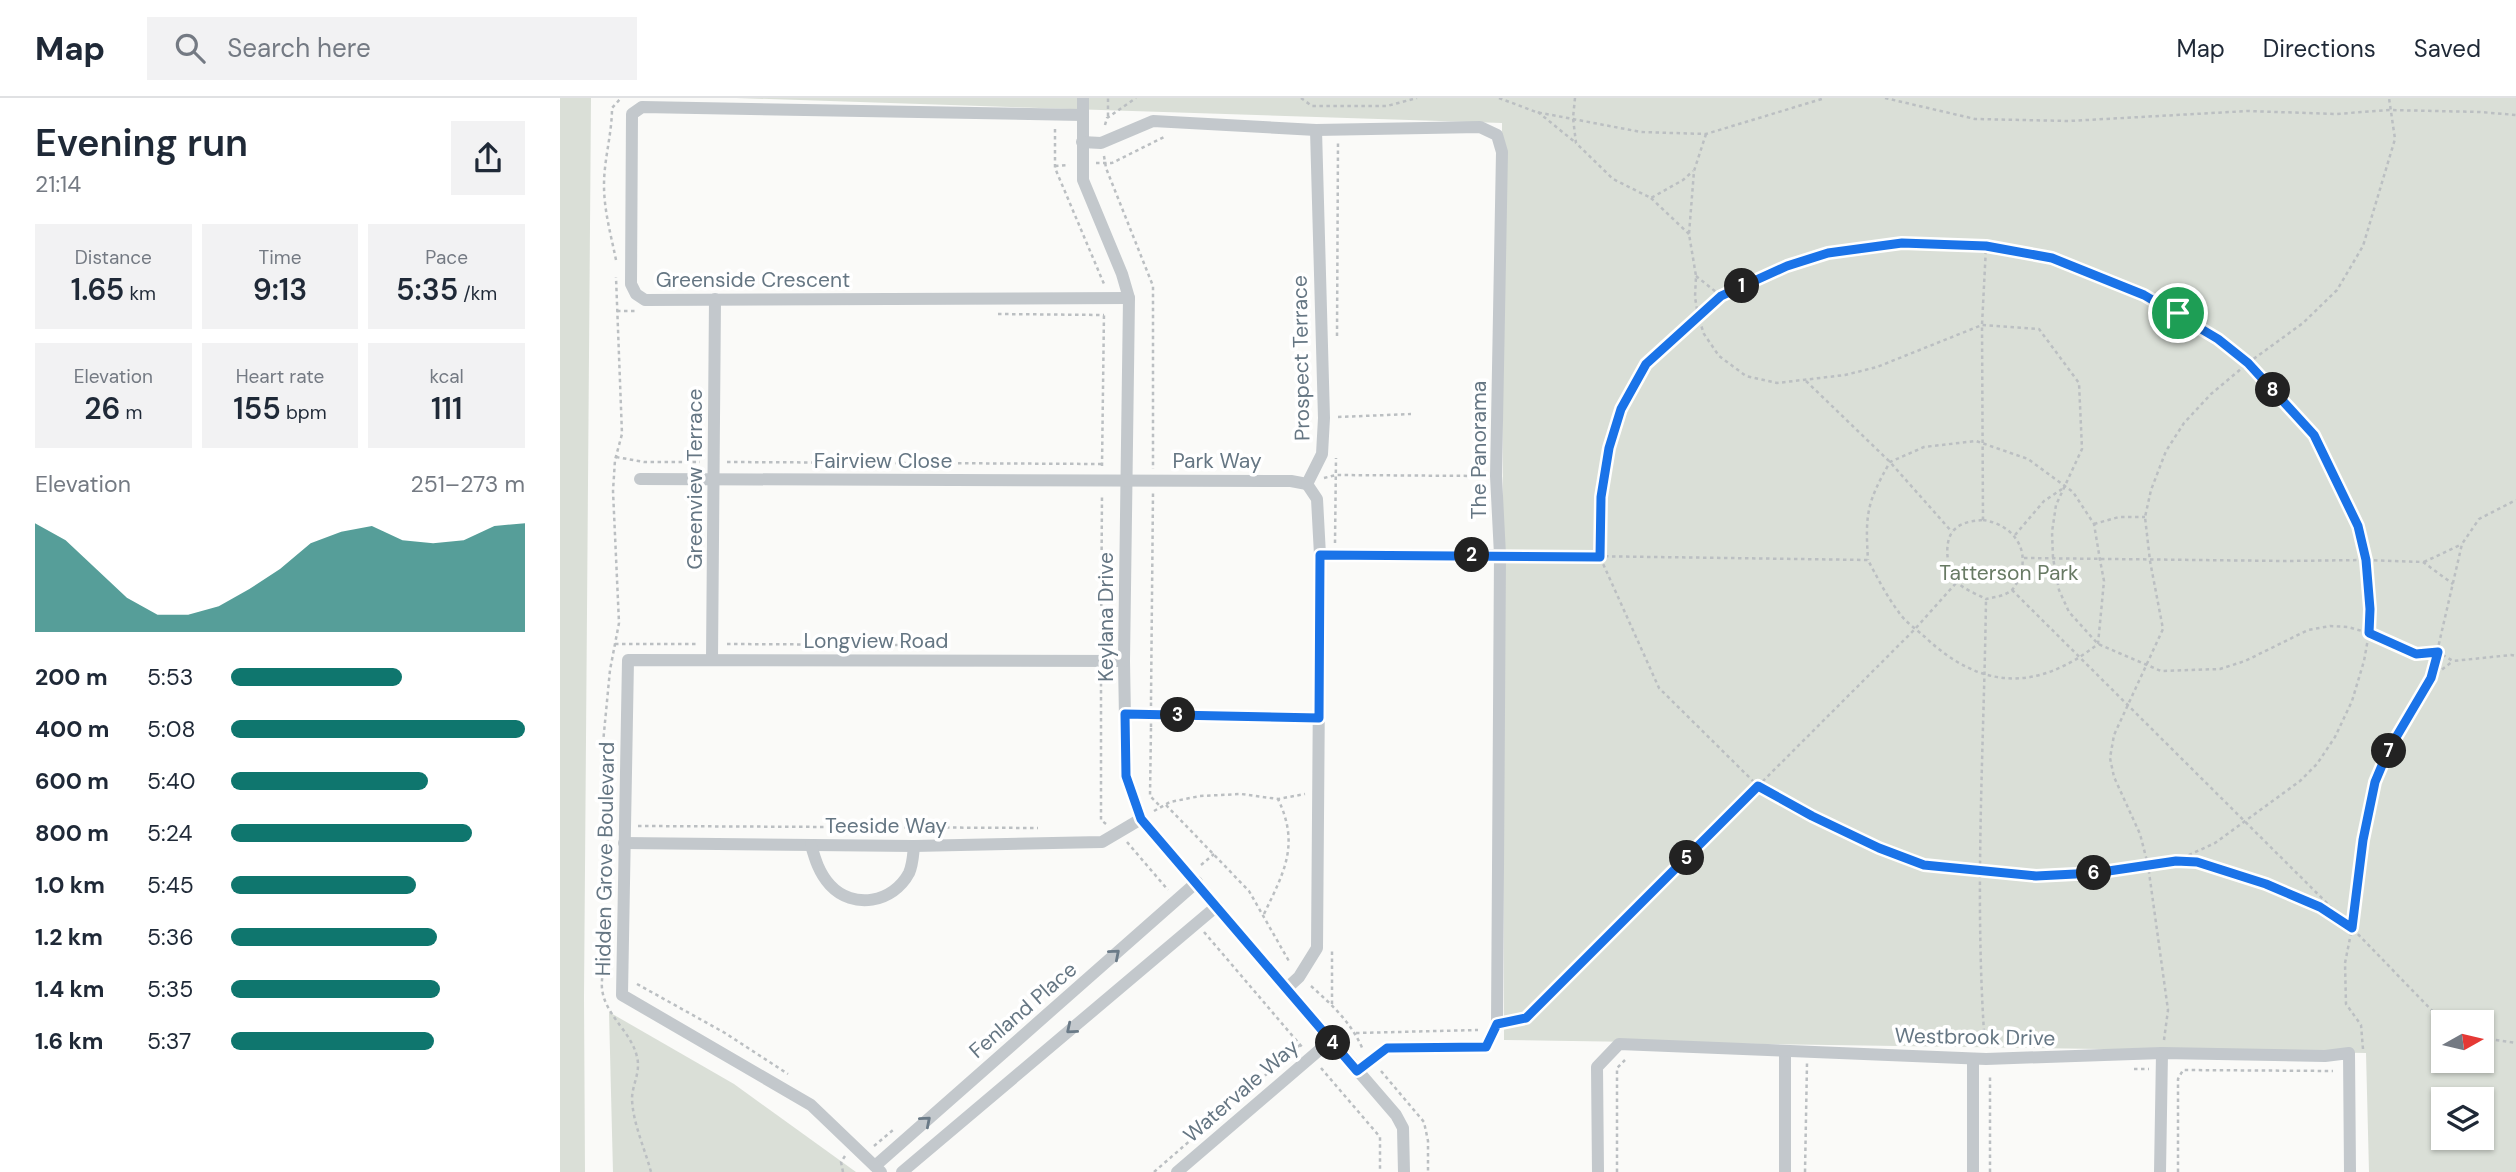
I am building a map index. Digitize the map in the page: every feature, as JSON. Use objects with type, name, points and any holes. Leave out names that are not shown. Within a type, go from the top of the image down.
[{"type":"street","name":"Keylana Drive","points":[[1083,98],[1083,180],[1122,274],[1129,298],[1124,661],[1126,776],[1141,819],[1396,1115],[1403,1128],[1404,1172]]},
{"type":"street","name":"Greenside Crescent","points":[[1083,115],[642,107],[632,114],[631,284],[636,294],[645,300],[1129,298]]},
{"type":"street","name":"The Panorama","points":[[1082,142],[1101,143],[1153,121],[1316,130],[1480,127],[1497,135],[1502,152],[1491,476],[1500,555],[1497,1024]]},
{"type":"street","name":"Prospect Terrace","points":[[1307,484],[1322,454],[1324,418],[1316,130]]},
{"type":"street","name":"Greenview Terrace","points":[[712,659],[716,299]]},
{"type":"street","name":"Fairview Close","points":[[640,479],[1127,480]]},
{"type":"street","name":"Park Way","points":[[1127,480],[1290,481],[1307,484]]},
{"type":"street","points":[[1286,989],[1299,977],[1317,948],[1320,555],[1317,499],[1307,484]]},
{"type":"street","points":[[1320,555],[1500,555]]},
{"type":"street","name":"Longview Road","points":[[628,660],[1124,661]]},
{"type":"street","name":"Hidden Grove Boulevard","points":[[628,660],[622,995],[811,1105],[878,1169]]},
{"type":"street","points":[[1125,714],[1319,718]]},
{"type":"street","name":"Teeside Way","points":[[624,843],[914,846],[1102,842],[1113,829],[1141,819]]},
{"type":"street","points":[[811,845],[821,873],[830,885],[854,900],[873,901],[892,892],[907,876],[912,865],[914,846]]},
{"type":"street","name":"Fenland Place","points":[[878,1169],[1197,882]]},
{"type":"street","points":[[902,1172],[1217,905]]},
{"type":"street","points":[[1357,1071],[1387,1048],[1486,1047],[1497,1024]]},
{"type":"street","name":"Watervale Way","points":[[1177,1172],[1192,1167],[1331,1040]]},
{"type":"street","name":"Westbrook Drive","points":[[1598,1172],[1597,1067],[1619,1044],[1785,1057],[1977,1062],[2162,1053],[2325,1056],[2349,1053],[2350,1172]]},
{"type":"street","points":[[2160,1172],[2162,1053]]},
{"type":"street","points":[[1785,1057],[1785,1172]]},
{"type":"street","points":[[1973,1172],[1977,1062]]},
{"type":"path","points":[[612,780],[603,743],[614,644],[619,623],[613,491],[616,457],[622,434],[615,294],[616,258],[607,226],[604,184],[612,129],[612,108],[621,98]]},
{"type":"path","points":[[1108,98],[1108,118],[1101,143],[1105,163],[1153,286],[1150,796],[1249,891],[1299,977]]},
{"type":"path","points":[[1108,118],[1135,98]]},
{"type":"path","points":[[1301,98],[1312,106],[1387,106],[1417,98]]},
{"type":"path","points":[[1499,98],[1536,112],[1641,132],[1706,134],[1825,98]]},
{"type":"path","points":[[1575,98],[1573,118],[1576,143]]},
{"type":"path","points":[[1885,98],[1938,112],[1988,119],[2069,121],[2248,111],[2336,114],[2390,110],[2516,115]]},
{"type":"path","points":[[2162,1053],[2168,1010],[2148,865],[2140,834],[2114,777],[2110,758],[2114,735],[2163,629],[2145,517],[2158,469],[2183,423],[2211,394],[2303,323],[2337,290],[2363,246],[2395,139],[2389,98]]},
{"type":"path","points":[[1536,112],[1576,143],[1612,179],[1651,198],[1689,234]]},
{"type":"path","points":[[1706,134],[1694,171],[1689,234],[1696,276],[1698,316],[1704,334],[1719,356],[1746,376],[1777,383],[1844,375],[1877,367],[1982,325],[2039,329],[2079,383],[2082,449],[2056,505],[2052,533],[2053,558],[2059,590],[2069,612],[2098,644],[2161,671],[2220,669],[2245,661],[2308,630],[2330,626],[2348,627],[2369,633],[2416,654],[2438,652],[2453,661]]},
{"type":"path","points":[[1055,166],[1112,163],[1165,136]]},
{"type":"path","points":[[1337,348],[1339,138]]},
{"type":"path","points":[[1651,198],[1694,171]]},
{"type":"path","points":[[2176,861],[2215,843],[2300,781],[2317,764],[2335,737],[2352,701],[2369,633],[2366,560],[2358,526],[2314,435],[2248,363],[2218,339],[2144,295],[2052,258],[1986,246],[1902,243],[1828,253],[1787,266],[1721,296],[1646,364],[1621,409],[1609,448],[1601,497],[1600,557],[1659,688],[1758,786],[1879,848],[1924,865],[2036,876],[2083,874],[2176,861],[2197,862],[2266,884],[2320,907],[2352,928]]},
{"type":"path","points":[[1983,520],[1982,325],[1986,246]]},
{"type":"path","points":[[1696,276],[1721,296]]},
{"type":"path","points":[[1806,381],[1890,462],[1952,532]]},
{"type":"path","points":[[1324,418],[1411,414]]},
{"type":"path","points":[[1976,441],[1983,444],[2028,459],[2073,492],[2094,524],[2104,581],[2098,644],[2080,658],[2041,676],[1985,676],[1944,655],[1899,613],[1868,560],[1866,531],[1869,505],[1890,462],[1924,447],[1976,441]]},
{"type":"path","points":[[1307,484],[1336,475],[1491,476],[1479,449],[1484,443]]},
{"type":"path","points":[[1335,555],[1336,452]]},
{"type":"path","points":[[616,457],[644,462],[1102,464]]},
{"type":"path","points":[[2015,536],[2044,501],[2065,487]]},
{"type":"path","points":[[2363,1054],[2361,1025],[2346,1004],[2345,963],[2363,840],[2375,782],[2388,751],[2431,678],[2462,544],[2479,519],[2516,500]]},
{"type":"path","points":[[2094,524],[2119,517],[2145,517]]},
{"type":"path","points":[[1983,520],[1994,522],[2015,536],[2021,545],[2024,558],[2018,582],[2012,590],[1986,599],[1957,582],[1948,561],[1947,547],[1952,532],[1965,522],[1983,520]]},
{"type":"path","points":[[2024,558],[2423,562],[2462,544]]},
{"type":"path","points":[[1500,555],[1868,560]]},
{"type":"path","points":[[2423,562],[2453,584]]},
{"type":"path","points":[[1497,1024],[1526,1018],[1915,629],[1957,582]]},
{"type":"path","points":[[2012,590],[2431,1010]]},
{"type":"path","points":[[1986,599],[1981,872],[1982,1007],[1977,1062],[1990,1068],[1990,1172]]},
{"type":"path","points":[[614,644],[910,645]]},
{"type":"path","points":[[2431,678],[2453,661],[2516,656]]},
{"type":"path","points":[[1141,819],[1163,806],[1200,796],[1241,794],[1278,799],[1318,792]]},
{"type":"path","points":[[1263,916],[1287,861],[1288,828],[1278,799]]},
{"type":"path","points":[[609,902],[607,849],[611,813]]},
{"type":"path","points":[[625,825],[1050,828]]},
{"type":"path","points":[[1102,830],[1113,829],[1176,900]]},
{"type":"path","points":[[1196,923],[1380,1137],[1380,1172]]},
{"type":"path","points":[[1332,936],[1332,1004]]},
{"type":"path","points":[[609,959],[602,980],[604,994],[610,1012],[624,1030],[638,1058],[638,1073],[632,1098],[636,1123],[651,1172]]},
{"type":"path","points":[[1356,1033],[1484,1030]]},
{"type":"path","points":[[2494,1040],[2516,1043]]},
{"type":"path","points":[[1153,1172],[1300,1045]]},
{"type":"path","points":[[1785,1057],[1807,1063],[1805,1172]]},
{"type":"path","points":[[1617,1172],[1617,1069],[1626,1059]]},
{"type":"path","points":[[2122,1069],[2333,1071]]},
{"type":"path","points":[[2178,1172],[2178,1079],[2183,1070]]},
{"type":"green space","points":[[560,98],[591,98],[585,1172],[560,1172]]},
{"type":"green space","name":"Tatterson Park","points":[[736,98],[2516,98],[2516,1172],[2369,1172],[2366,1053],[1504,1040],[1502,123]]},
{"type":"green space","points":[[609,1012],[734,1084],[856,1172],[613,1172]]},
{"type":"route","points":[[1902,243],[1986,246],[2052,258],[2144,295],[2178,313],[2248,363],[2314,435],[2358,526],[2366,560],[2369,633],[2416,654],[2438,652],[2431,678],[2388,751],[2375,782],[2363,840],[2352,928],[2320,907],[2266,884],[2197,862],[2176,861],[2095,873],[2036,876],[1924,865],[1879,848],[1758,786],[1526,1018],[1497,1024],[1486,1047],[1387,1048],[1357,1071],[1141,819],[1126,776],[1125,714],[1319,718],[1320,555],[1600,557],[1601,497],[1609,448],[1621,409],[1646,364],[1721,296],[1787,266],[1828,253],[1902,243]]}]
